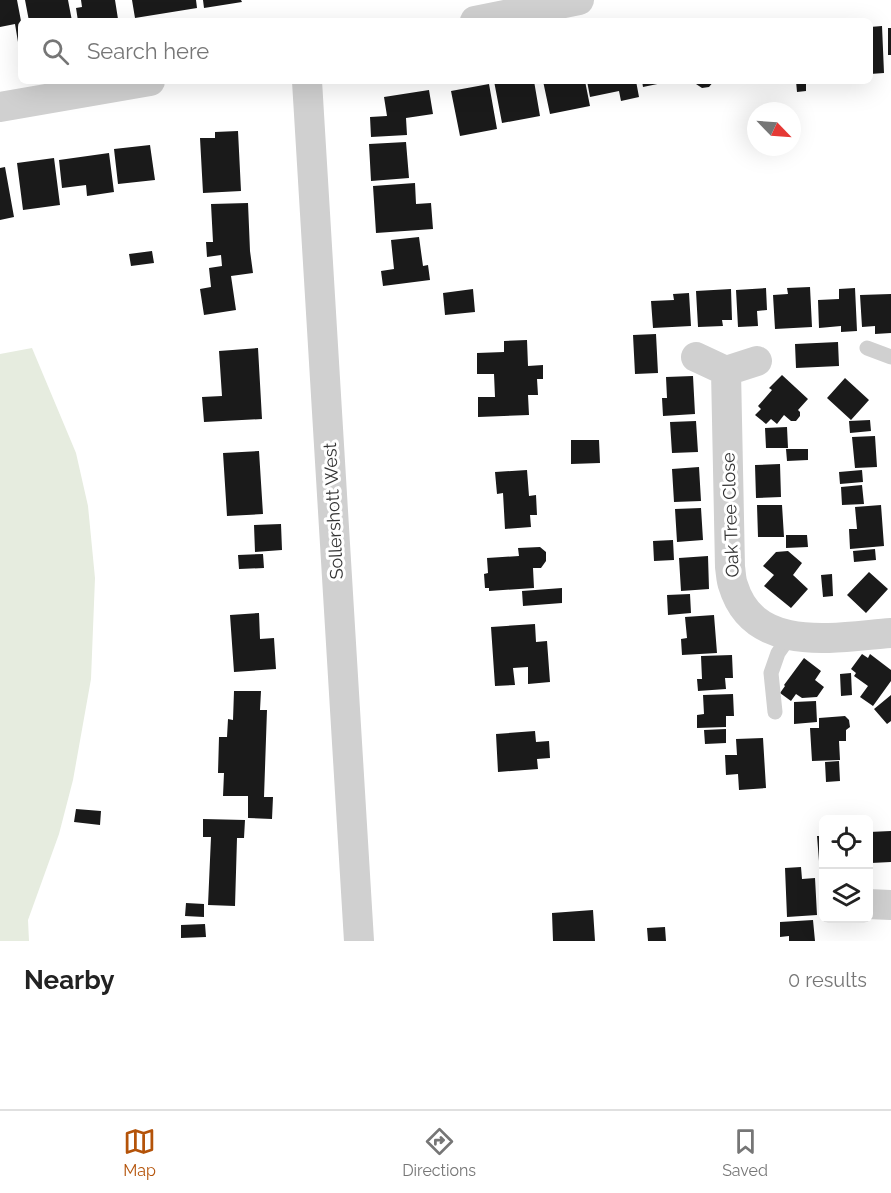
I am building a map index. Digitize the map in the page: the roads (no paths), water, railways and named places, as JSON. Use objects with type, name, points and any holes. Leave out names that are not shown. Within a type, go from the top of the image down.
[{"type":"street","points":[[490,18],[579,0]]},
{"type":"street","points":[[0,107],[133,84]]},
{"type":"street","name":"Sollershott West","points":[[307,84],[359,941]]},
{"type":"street","points":[[696,357],[726,370],[757,361]]},
{"type":"street","name":"Oak Tree Close","points":[[726,370],[730,567],[732,584],[739,601],[761,624],[790,636],[805,639],[891,633]]},
{"type":"street","points":[[873,904],[891,905]]},
{"type":"lane","points":[[867,348],[891,357]]},
{"type":"lane","points":[[775,712],[771,674],[778,653],[790,636]]}]
